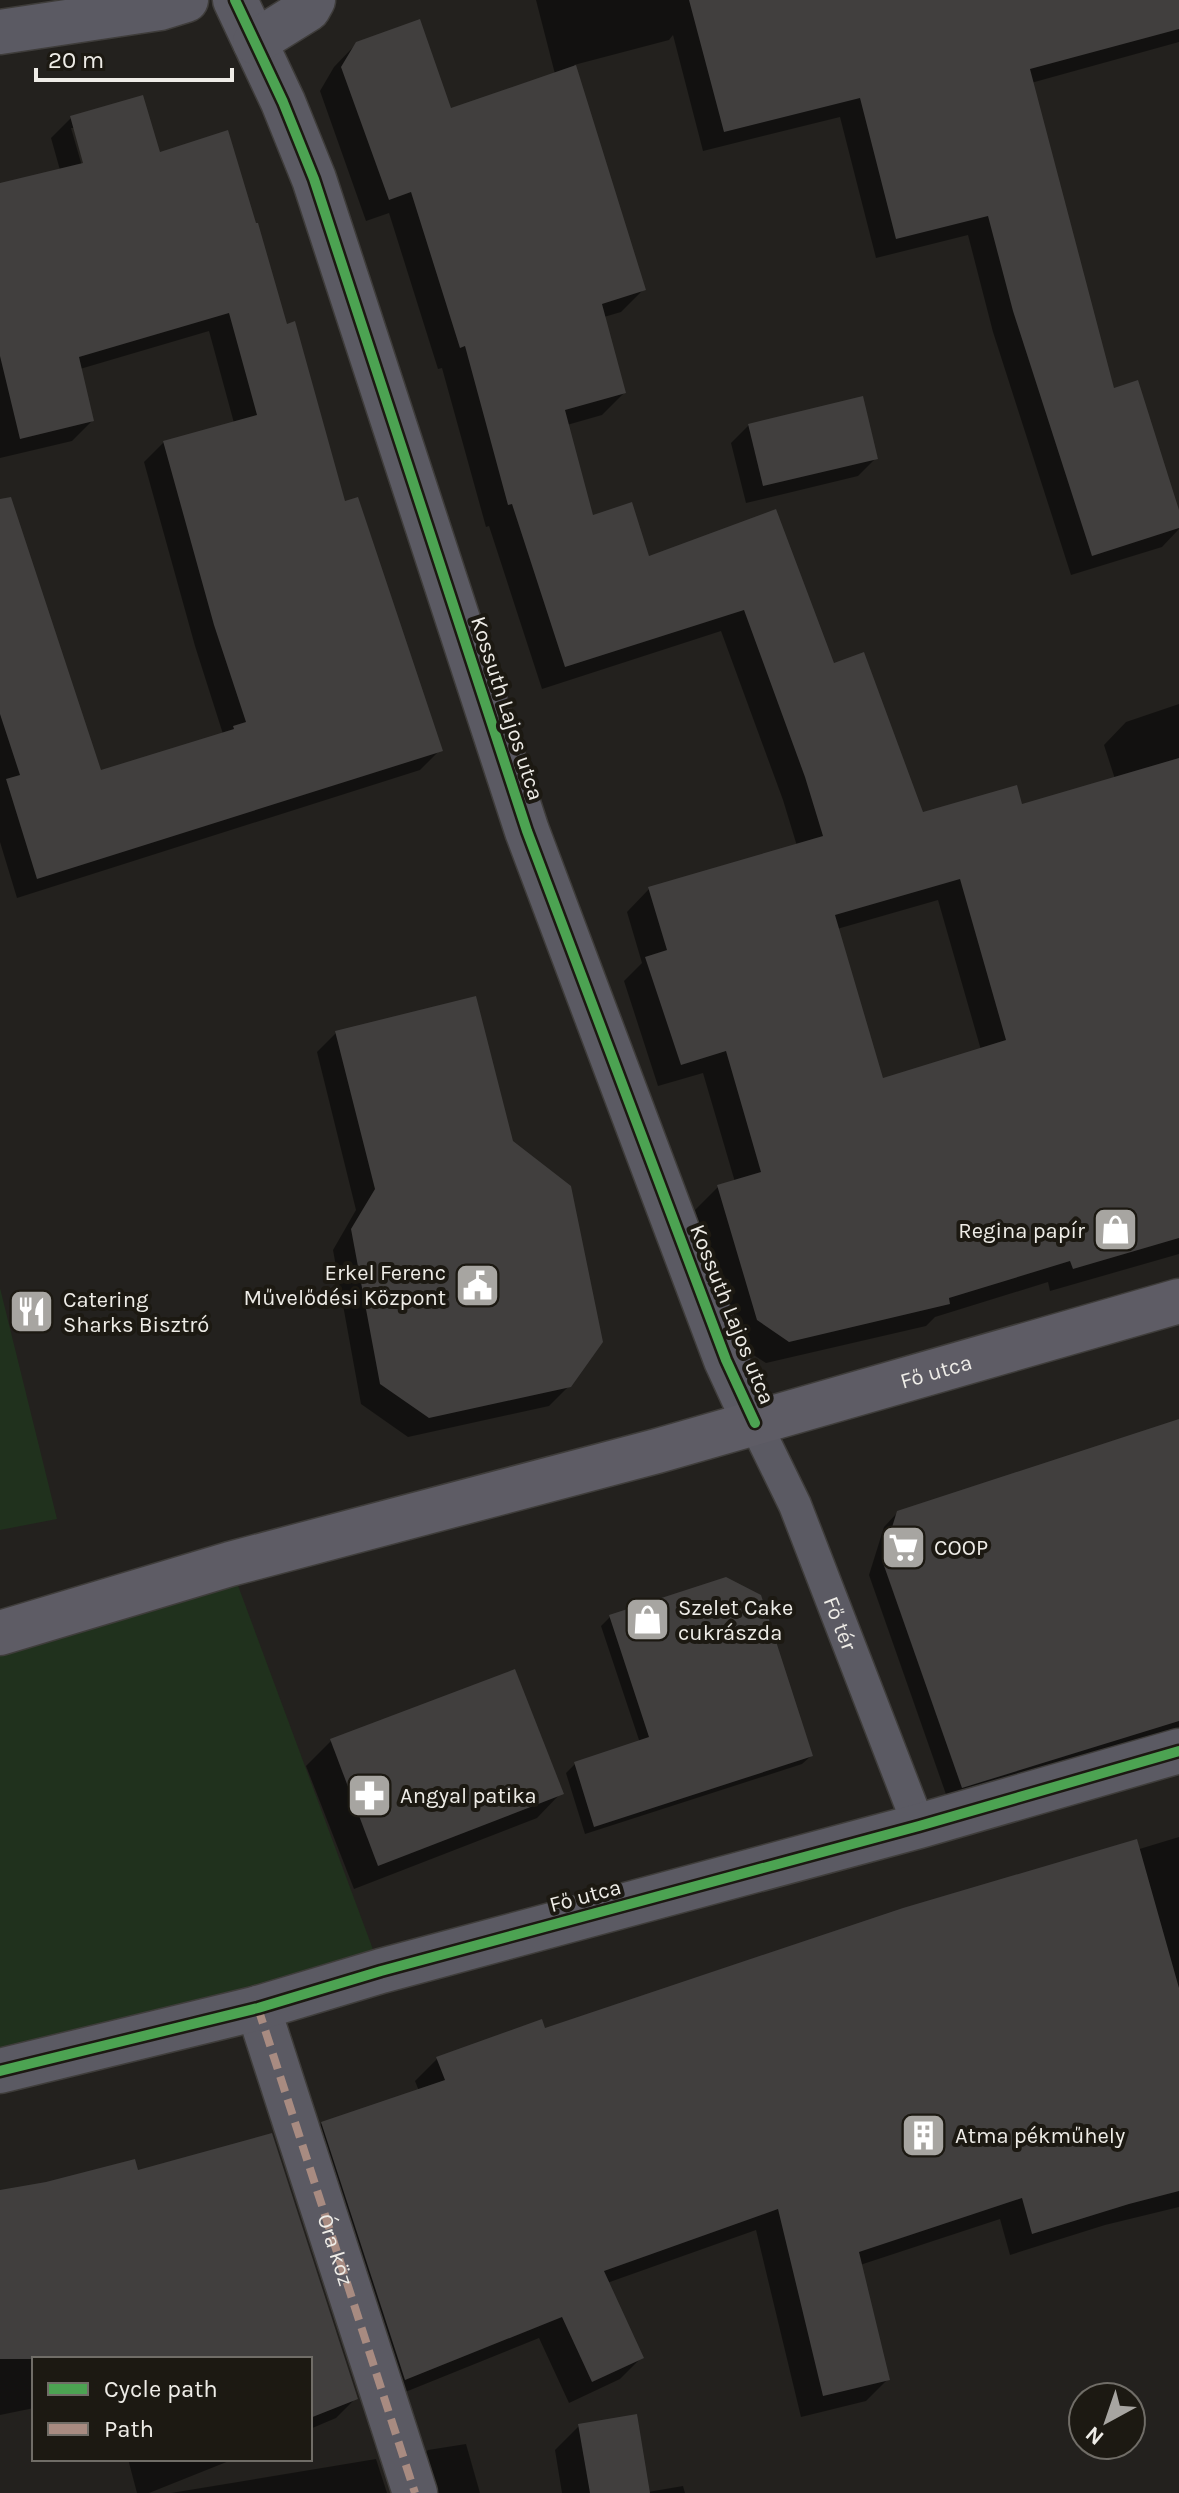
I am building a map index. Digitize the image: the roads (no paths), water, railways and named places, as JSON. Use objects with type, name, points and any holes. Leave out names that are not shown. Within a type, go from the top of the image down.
[{"type":"main road","name":"Fő utca","points":[[0,1633],[230,1564],[755,1423],[1179,1301]]},
{"type":"street","points":[[0,32],[160,8],[186,0]]},
{"type":"street","name":"Kossuth Lajos utca","points":[[235,0],[314,179],[527,831],[726,1360],[755,1423]]},
{"type":"street","points":[[255,42],[308,9],[313,0]]},
{"type":"street","name":"Fő utca","points":[[0,2071],[258,2008],[381,1971],[919,1826],[1179,1751]]},
{"type":"street","name":"Óra köz","points":[[258,2008],[415,2493]]},
{"type":"lane","name":"Fő tér","points":[[755,1423],[795,1505],[919,1826]]},
{"type":"place","name":"Regina papír","points":[[1116,1230]]},
{"type":"place","name":"Erkel Ferenc Művelődési Központ","points":[[477,1285]]},
{"type":"place","name":"Catering Sharks Bisztró","points":[[32,1312]]},
{"type":"place","name":"COOP","points":[[903,1547]]},
{"type":"place","name":"Szelet Cake cukrászda","points":[[647,1620]]},
{"type":"place","name":"Angyal patika","points":[[369,1795]]},
{"type":"place","name":"Atma pékműhely","points":[[924,2135]]}]
